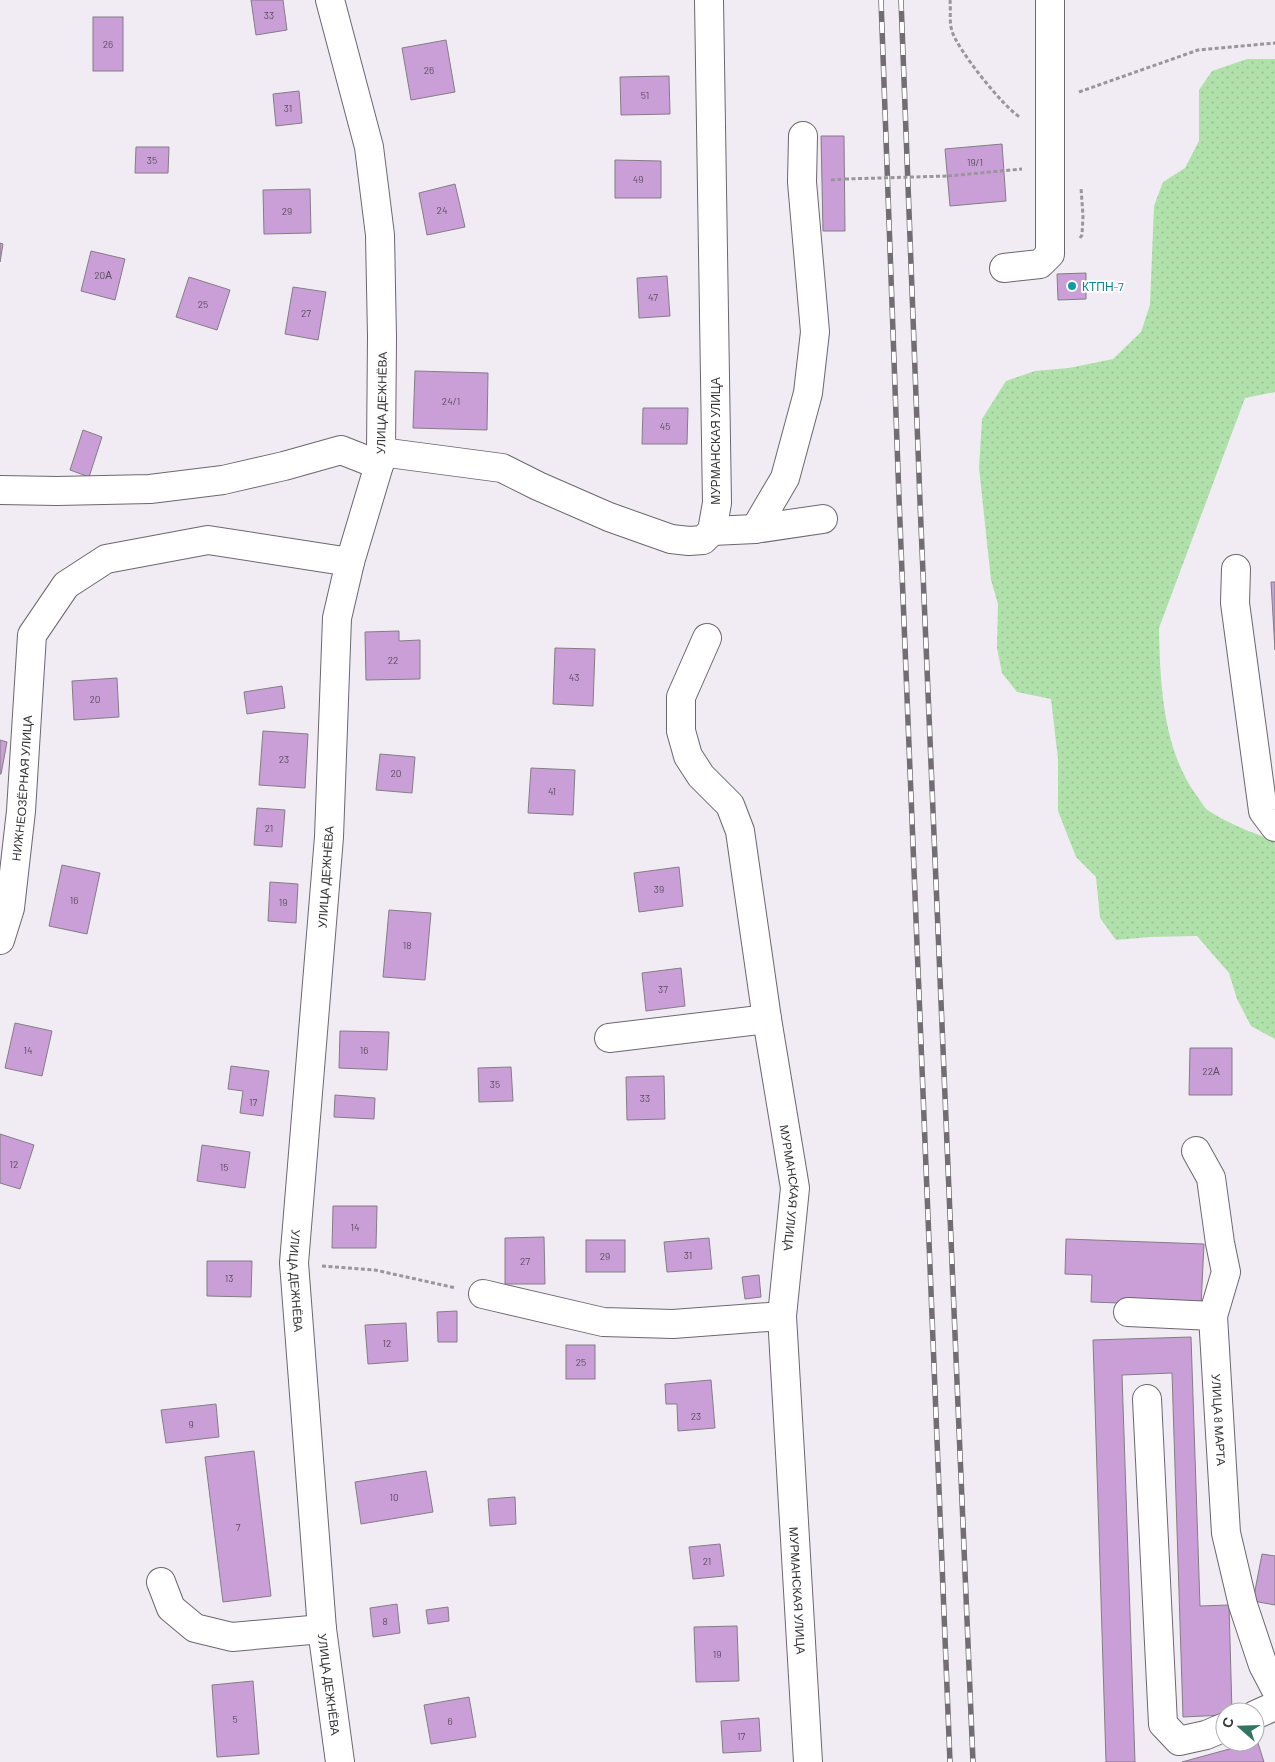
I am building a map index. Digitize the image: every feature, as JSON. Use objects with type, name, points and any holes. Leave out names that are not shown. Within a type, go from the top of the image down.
[{"type":"street","name":"УЛИЦА ДЕЖНЁВА","points":[[330,0],[369,147],[380,235],[382,337],[380,459],[336,618],[329,838],[294,1263],[322,1629],[340,1762]]},
{"type":"street","name":"МУРМАНСКАЯ УЛИЦА","points":[[709,0],[717,503],[712,531]]},
{"type":"street","points":[[1004,268],[1040,264],[1050,254],[1050,0]]},
{"type":"street","points":[[755,529],[785,478],[808,393],[814,332],[802,182],[803,136]]},
{"type":"street","points":[[0,490],[112,491],[159,488],[223,480],[341,450],[380,459],[502,468],[609,517],[671,539],[703,540],[712,531],[755,529],[823,519]]},
{"type":"street","name":"НИЖНЕОЗЁРНАЯ УЛИЦА","points":[[0,940],[10,908],[22,811],[32,634],[66,585],[106,558],[208,540],[350,562]]},
{"type":"street","points":[[1236,569],[1235,603],[1263,811],[1275,827]]},
{"type":"street","name":"МУРМАНСКАЯ УЛИЦА","points":[[707,638],[682,698],[681,732],[688,756],[701,776],[730,805],[740,831],[794,1188],[782,1316],[808,1762]]},
{"type":"street","points":[[609,1038],[767,1019]]},
{"type":"street","name":"УЛИЦА 8 МАРТА","points":[[1196,1151],[1211,1178],[1226,1272],[1213,1316],[1226,1533],[1243,1606],[1263,1665],[1275,1688]]},
{"type":"street","points":[[483,1294],[603,1322],[673,1324],[782,1316]]},
{"type":"street","points":[[1128,1312],[1213,1316]]},
{"type":"street","points":[[1147,1399],[1163,1724],[1179,1741],[1215,1732]]},
{"type":"street","points":[[161,1582],[171,1608],[195,1628],[232,1636],[322,1629]]},
{"type":"path","points":[[950,0],[952,31],[957,42],[992,92],[1017,115],[1023,118]]},
{"type":"path","points":[[1074,93],[1198,50],[1275,42]]},
{"type":"path","points":[[845,179],[948,176],[1050,168]]},
{"type":"path","points":[[294,1263],[375,1270],[483,1294]]},
{"type":"green space","points":[[1247,59],[1275,59],[1275,392],[1245,398],[1159,628],[1162,694],[1170,737],[1186,778],[1209,811],[1233,824],[1275,841],[1275,1039],[1251,1026],[1237,999],[1229,973],[1197,936],[1116,940],[1100,918],[1096,877],[1076,857],[1058,811],[1058,759],[1051,699],[1017,692],[1002,673],[997,648],[998,604],[991,580],[979,468],[982,419],[1006,381],[1035,371],[1069,368],[1113,359],[1141,332],[1150,305],[1154,206],[1163,182],[1185,168],[1199,141],[1199,90],[1212,71]]},
{"type":"building","points":[[251,0],[283,0],[287,30],[256,35]]},
{"type":"building","points":[[93,17],[123,17],[123,71],[93,71]]},
{"type":"building","points":[[446,40],[455,92],[411,100],[402,48]]},
{"type":"building","points":[[669,76],[670,114],[621,115],[620,77]]},
{"type":"building","points":[[299,91],[302,123],[276,126],[273,94]]},
{"type":"building","points":[[821,136],[844,136],[845,231],[823,231]]},
{"type":"building","points":[[1002,144],[1006,201],[950,206],[945,149]]},
{"type":"building","points":[[136,147],[169,147],[168,173],[135,173]]},
{"type":"building","points":[[615,160],[661,161],[661,198],[615,198]]},
{"type":"building","points":[[455,184],[465,227],[427,235],[419,193]]},
{"type":"building","points":[[310,189],[311,233],[264,234],[263,190]]},
{"type":"building","points":[[0,243],[3,244],[0,262]]},
{"type":"building","points":[[91,251],[125,259],[115,300],[81,291]]},
{"type":"building","name":"КТПН-7","points":[[1086,273],[1086,299],[1058,300],[1057,274]]},
{"type":"building","points":[[667,276],[670,316],[639,318],[637,278]]},
{"type":"building","points":[[189,277],[230,290],[217,330],[176,317]]},
{"type":"building","points":[[293,287],[326,292],[318,340],[285,334]]},
{"type":"building","points":[[415,371],[488,373],[487,430],[413,428]]},
{"type":"building","points":[[643,408],[688,408],[687,444],[642,444]]},
{"type":"building","points":[[83,430],[102,437],[89,477],[70,470]]},
{"type":"building","points":[[1271,582],[1275,582],[1275,650]]},
{"type":"building","points":[[399,631],[399,641],[420,640],[420,679],[366,680],[365,632]]},
{"type":"building","points":[[555,648],[595,649],[593,706],[553,704]]},
{"type":"building","points":[[117,678],[119,717],[74,720],[72,681]]},
{"type":"building","points":[[282,686],[285,708],[247,714],[244,692]]},
{"type":"building","points":[[263,731],[308,734],[305,788],[259,785]]},
{"type":"building","points":[[0,740],[7,742],[1,774],[0,774]]},
{"type":"building","points":[[380,754],[415,757],[412,793],[376,790]]},
{"type":"building","points":[[531,768],[575,770],[573,815],[528,813]]},
{"type":"building","points":[[257,808],[285,810],[282,847],[254,845]]},
{"type":"building","points":[[62,865],[100,873],[87,934],[49,926]]},
{"type":"building","points":[[679,867],[683,906],[639,912],[634,873]]},
{"type":"building","points":[[270,882],[298,884],[296,923],[268,921]]},
{"type":"building","points":[[389,910],[431,913],[425,980],[383,977]]},
{"type":"building","points":[[681,968],[685,1006],[646,1011],[642,973]]},
{"type":"building","points":[[15,1023],[52,1031],[42,1076],[5,1068]]},
{"type":"building","points":[[340,1031],[389,1032],[387,1070],[339,1068]]},
{"type":"building","points":[[1190,1048],[1232,1048],[1232,1095],[1189,1095]]},
{"type":"building","points":[[231,1066],[269,1071],[263,1116],[240,1113],[243,1091],[228,1089]]},
{"type":"building","points":[[511,1067],[513,1101],[479,1102],[478,1068]]},
{"type":"building","points":[[664,1076],[665,1119],[627,1120],[626,1077]]},
{"type":"building","points":[[335,1095],[375,1098],[374,1119],[334,1117]]},
{"type":"building","points":[[0,1134],[34,1145],[20,1189],[0,1183]]},
{"type":"building","points":[[202,1145],[250,1152],[245,1188],[197,1181]]},
{"type":"building","points":[[333,1206],[377,1206],[376,1248],[332,1248]]},
{"type":"building","points":[[544,1237],[545,1284],[505,1284],[505,1238]]},
{"type":"building","points":[[709,1238],[712,1269],[667,1272],[664,1242]]},
{"type":"building","points":[[1066,1239],[1204,1244],[1201,1306],[1091,1302],[1092,1275],[1065,1274]]},
{"type":"building","points":[[586,1240],[625,1240],[625,1272],[586,1272]]},
{"type":"building","points":[[207,1261],[252,1261],[251,1297],[207,1296]]},
{"type":"building","points":[[759,1275],[761,1297],[745,1299],[742,1277]]},
{"type":"building","points":[[457,1311],[457,1342],[438,1342],[437,1312]]},
{"type":"building","points":[[406,1323],[408,1361],[368,1364],[365,1325]]},
{"type":"building","points":[[1191,1337],[1200,1606],[1229,1605],[1232,1702],[1215,1702],[1215,1715],[1183,1717],[1172,1373],[1122,1375],[1135,1762],[1106,1762],[1093,1340]]},
{"type":"building","points":[[566,1345],[595,1345],[595,1379],[566,1379]]},
{"type":"building","points":[[711,1380],[715,1428],[678,1431],[677,1404],[666,1404],[665,1384]]},
{"type":"building","points":[[216,1404],[219,1437],[166,1443],[161,1410]]},
{"type":"building","points":[[254,1451],[271,1596],[223,1602],[205,1457]]},
{"type":"building","points":[[426,1471],[433,1512],[361,1524],[355,1482]]},
{"type":"building","points":[[515,1497],[516,1524],[490,1526],[488,1499]]},
{"type":"building","points":[[720,1544],[724,1576],[693,1579],[689,1547]]},
{"type":"building","points":[[1262,1554],[1275,1556],[1275,1605],[1253,1601]]},
{"type":"building","points":[[397,1604],[400,1633],[373,1637],[370,1608]]},
{"type":"building","points":[[448,1607],[449,1621],[428,1624],[426,1610]]},
{"type":"building","points":[[737,1626],[739,1681],[696,1682],[694,1627]]},
{"type":"building","points":[[253,1681],[259,1754],[217,1757],[212,1685]]},
{"type":"building","points":[[469,1697],[476,1737],[431,1744],[424,1705]]},
{"type":"building","points":[[759,1718],[761,1751],[723,1753],[721,1721]]},
{"type":"building","points":[[1218,1752],[1261,1752],[1264,1762],[1182,1762]]},
{"type":"railway","points":[[881,0],[899,498],[950,1762]]},
{"type":"railway","points":[[901,0],[920,502],[973,1762]]},
{"type":"place","name":"КТПН-7","points":[[1072,286]]}]
